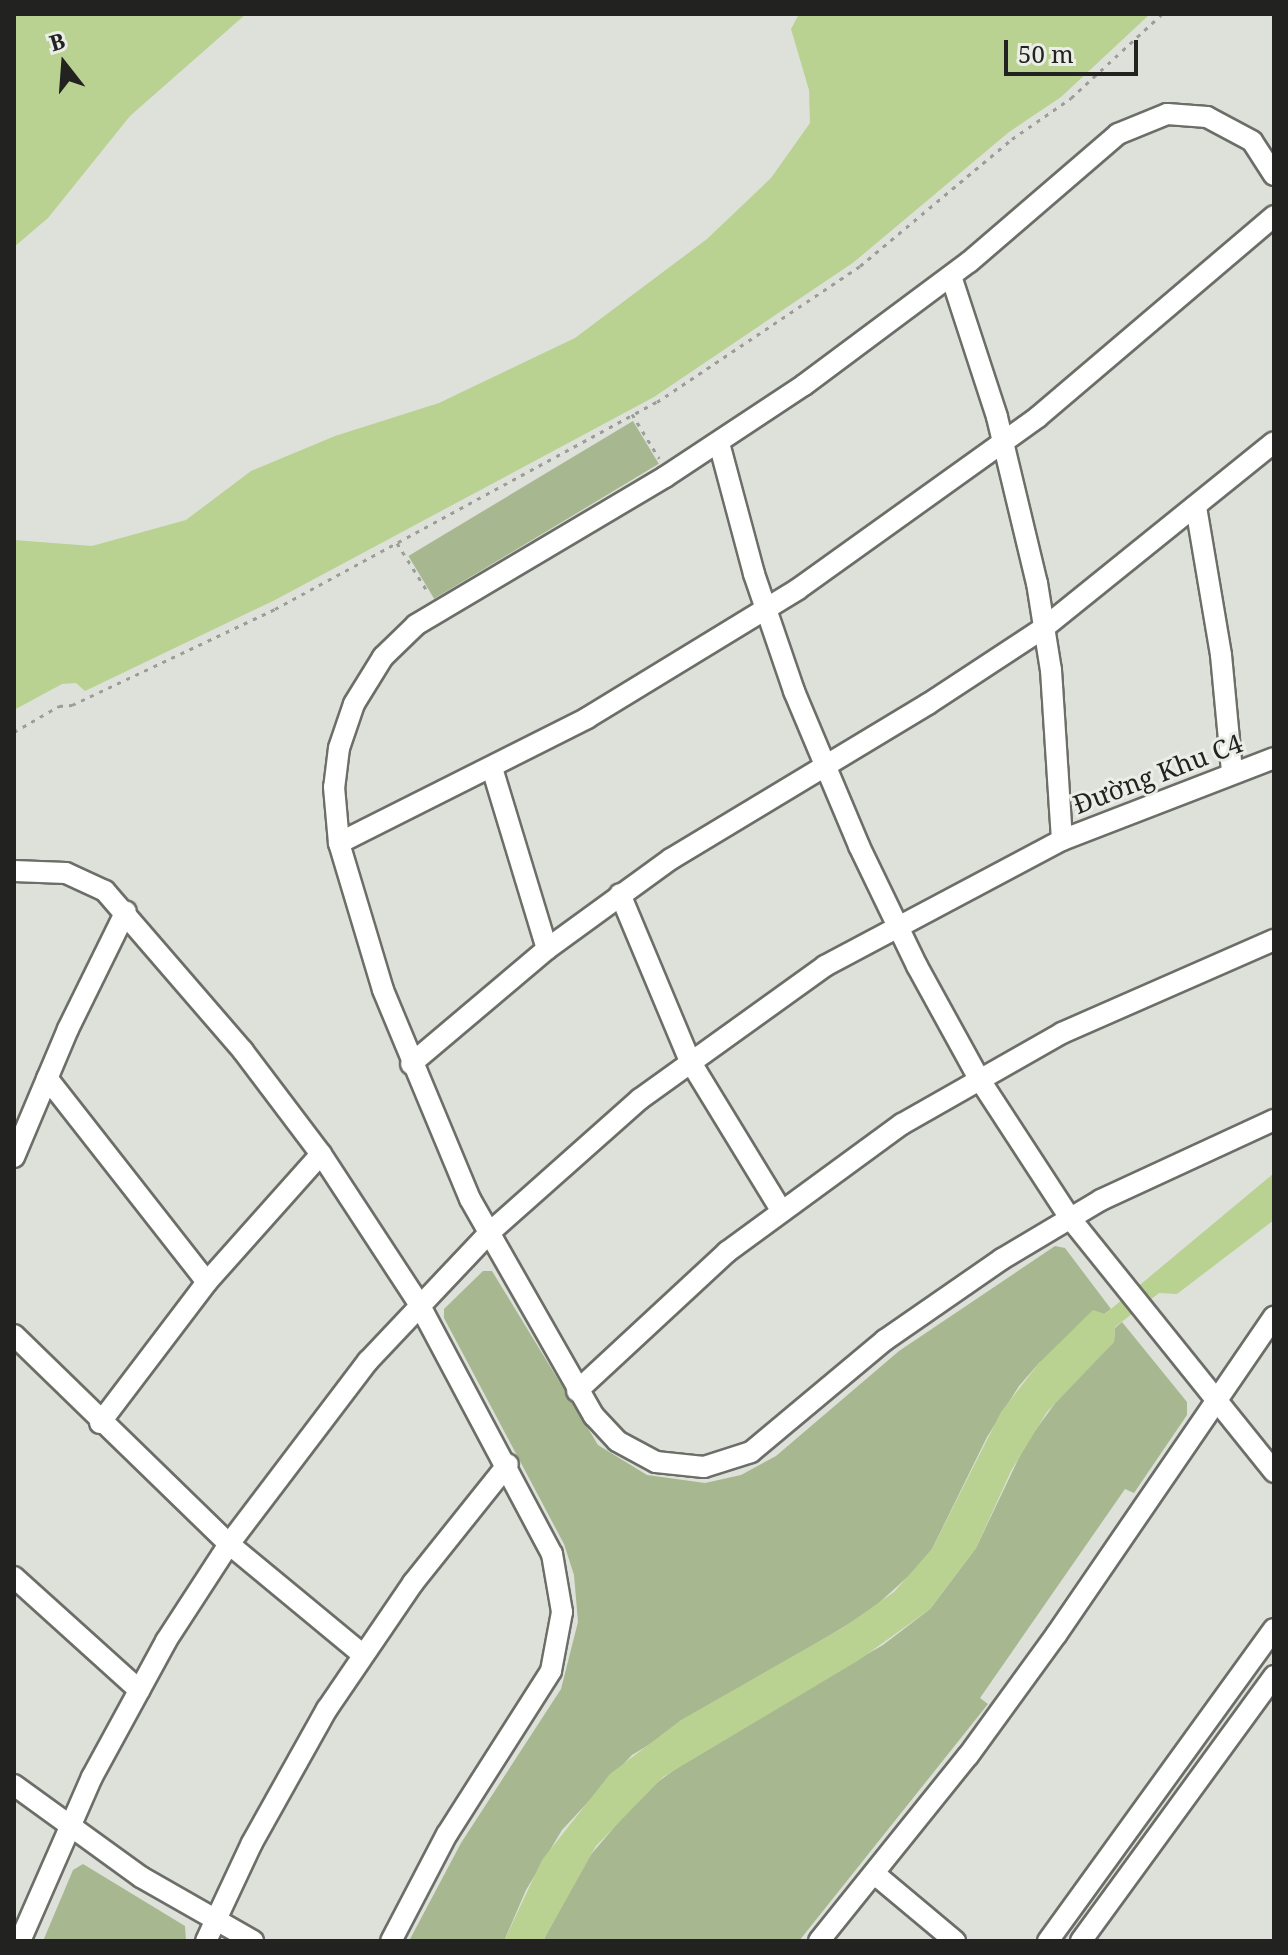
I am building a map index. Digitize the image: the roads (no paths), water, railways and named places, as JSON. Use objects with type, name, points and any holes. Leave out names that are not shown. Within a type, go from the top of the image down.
[{"type":"street","points":[[1274,175],[1252,141],[1218,120],[1180,113],[1155,117],[1107,142],[951,276],[719,443],[435,611],[393,646],[360,691],[341,741],[334,787],[339,843],[372,958],[411,1064],[488,1234],[577,1391],[605,1430],[643,1456],[687,1467],[737,1459],[776,1433],[913,1319],[1070,1218],[1274,1120]]},
{"type":"street","points":[[339,843],[492,768],[766,610],[1004,444],[1274,216]]},
{"type":"street","points":[[951,276],[1004,444],[1045,627],[1062,840]]},
{"type":"street","points":[[411,1064],[547,949],[620,894],[719,827],[1045,627],[1274,442]]},
{"type":"street","points":[[719,443],[766,610],[823,766],[896,925],[978,1077],[1070,1218],[1213,1402],[1274,1472]]},
{"type":"street","points":[[1196,507],[1221,655],[1232,772]]},
{"type":"street","name":"Đường Khu C4","points":[[20,1941],[68,1828],[139,1690],[229,1544],[316,1425],[419,1304],[488,1234],[690,1061],[788,990],[896,925],[1062,840],[1274,758]]},
{"type":"street","points":[[492,768],[547,949]]},
{"type":"street","points":[[14,871],[52,870],[80,877],[126,911],[321,1154],[419,1304],[508,1464],[558,1573],[562,1612],[558,1650],[542,1690],[447,1834],[391,1941]]},
{"type":"street","points":[[620,894],[690,1061],[781,1210]]},
{"type":"street","points":[[14,1157],[47,1078],[126,911]]},
{"type":"street","points":[[577,1391],[665,1306],[781,1210],[879,1139],[978,1077],[1114,1007],[1274,940]]},
{"type":"street","points":[[47,1078],[207,1282]]},
{"type":"street","points":[[100,1423],[207,1282],[321,1154]]},
{"type":"street","points":[[819,1941],[876,1875],[1056,1635],[1274,1317]]},
{"type":"street","points":[[14,1335],[100,1423],[229,1544],[363,1655]]},
{"type":"street","points":[[206,1941],[301,1753],[363,1655],[508,1464]]},
{"type":"street","points":[[14,1577],[139,1690]]},
{"type":"street","points":[[1048,1941],[1274,1629]]},
{"type":"street","points":[[1081,1941],[1274,1676]]},
{"type":"street","points":[[14,1785],[68,1828],[215,1922],[253,1941]]},
{"type":"street","points":[[876,1875],[955,1941]]}]
